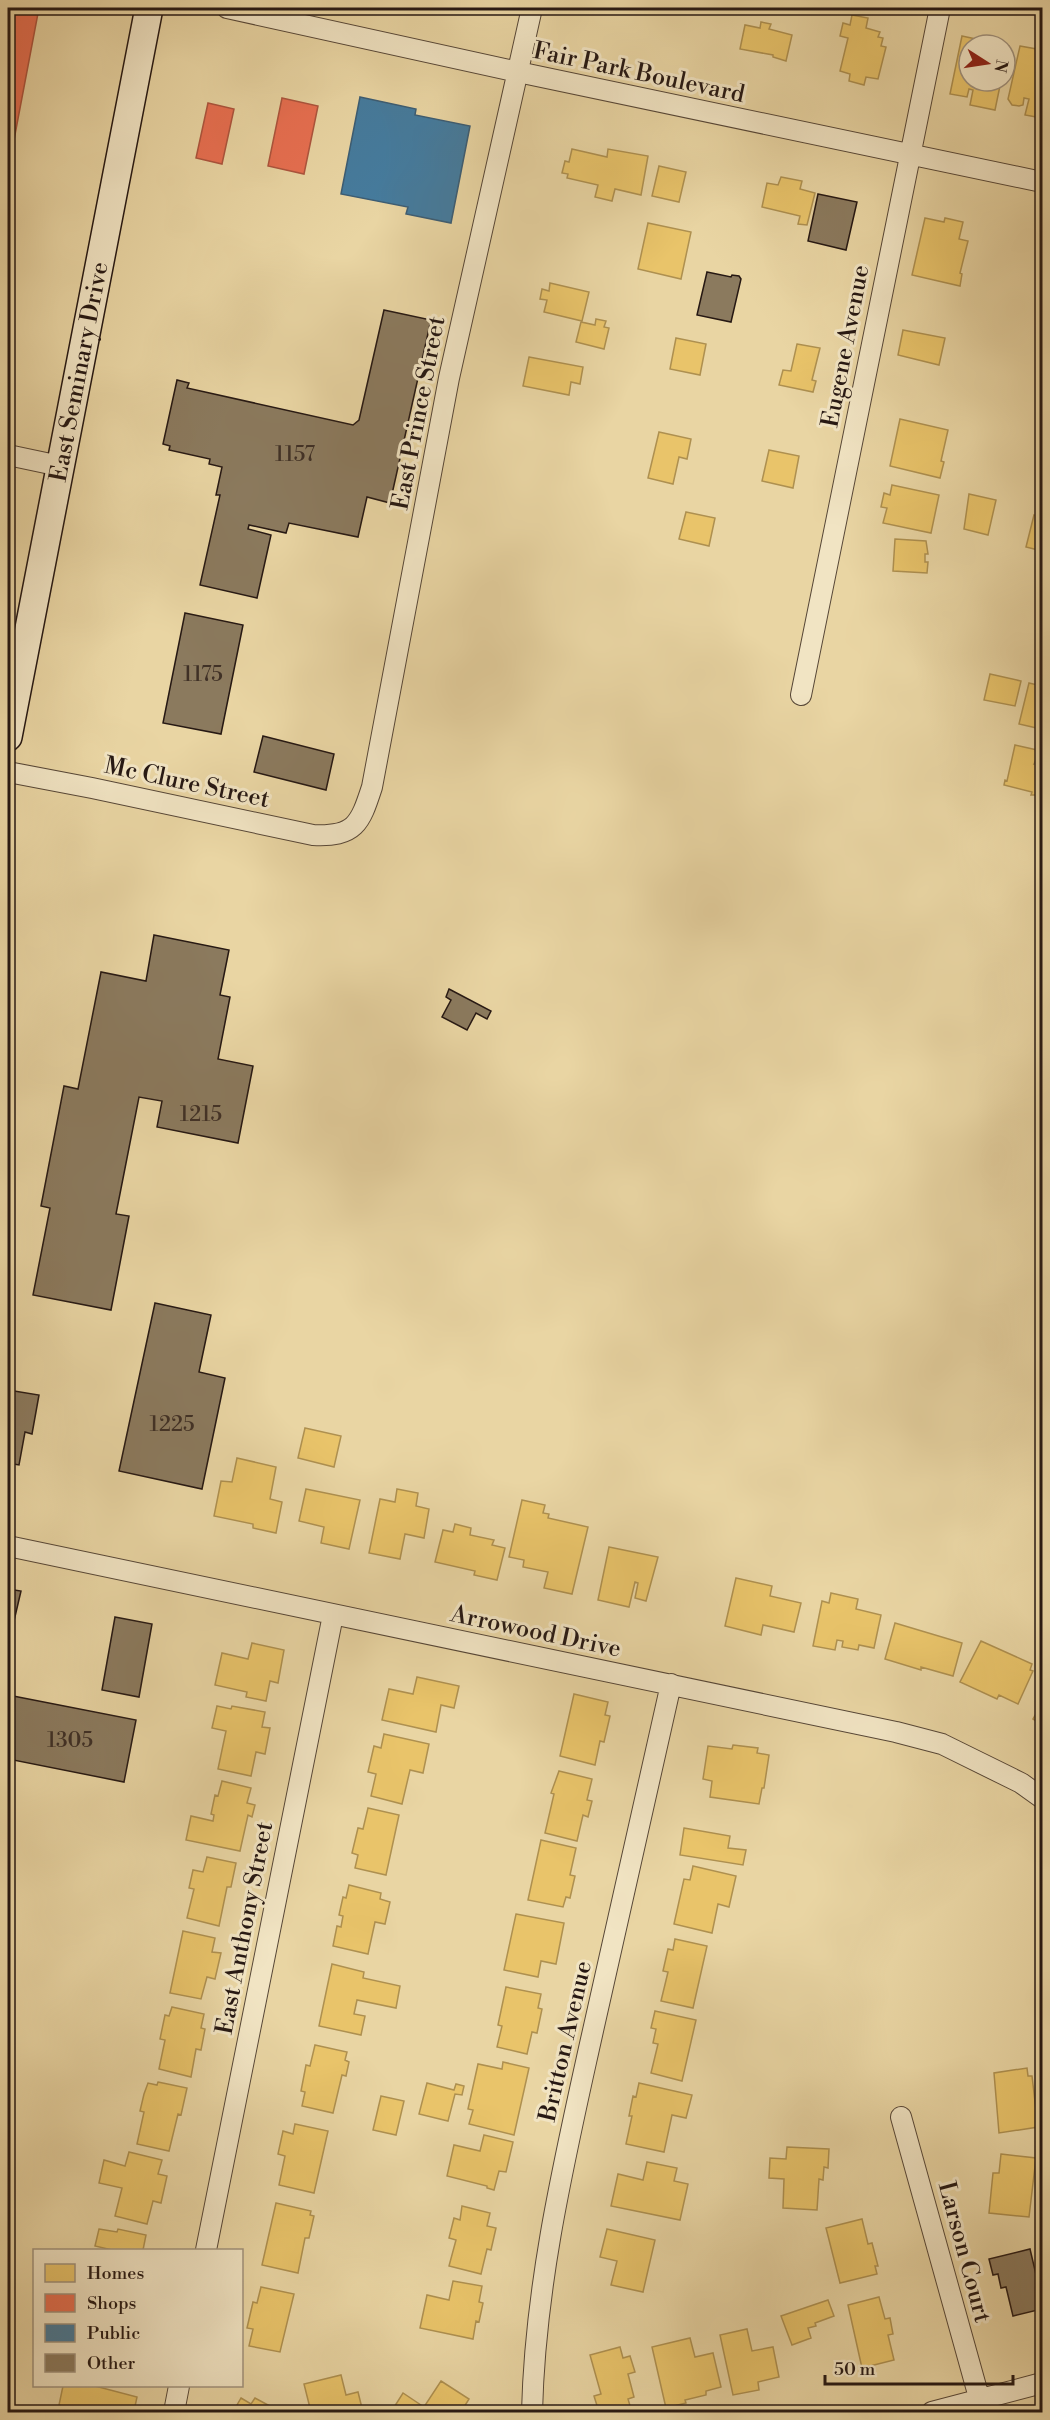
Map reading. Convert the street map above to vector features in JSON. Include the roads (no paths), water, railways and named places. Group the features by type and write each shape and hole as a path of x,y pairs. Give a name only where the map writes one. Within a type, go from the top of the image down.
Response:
{"main road":[{"name":"East Seminary Drive","path":"8,737 149,8"}],"street":[{"name":"Fair Park Boulevard","path":"227,8 518,72 1042,182"},
{"name":"East Prince Street","path":"354,827 364,812 372,787 449,378 532,8"},
{"name":"Eugene Avenue","path":"801,695 940,8"},
{"path":"8,455 60,466"},
{"name":"Mc Clure Street","path":"8,772 313,834 336,836 354,827"},
{"name":"Arrowood Drive","path":"8,1546 671,1684 942,1744 1021,1782 1042,1798"},
{"name":"East Anthony Street","path":"206,2249 333,1615"},
{"name":"Britton Avenue","path":"532,2412 533,2367 539,2313 556,2198 671,1684"},
{"name":"Larson Court","path":"901,2117 980,2401"},
{"path":"932,2412 1042,2383"},
{"path":"174,2412 179,2387"}]}
